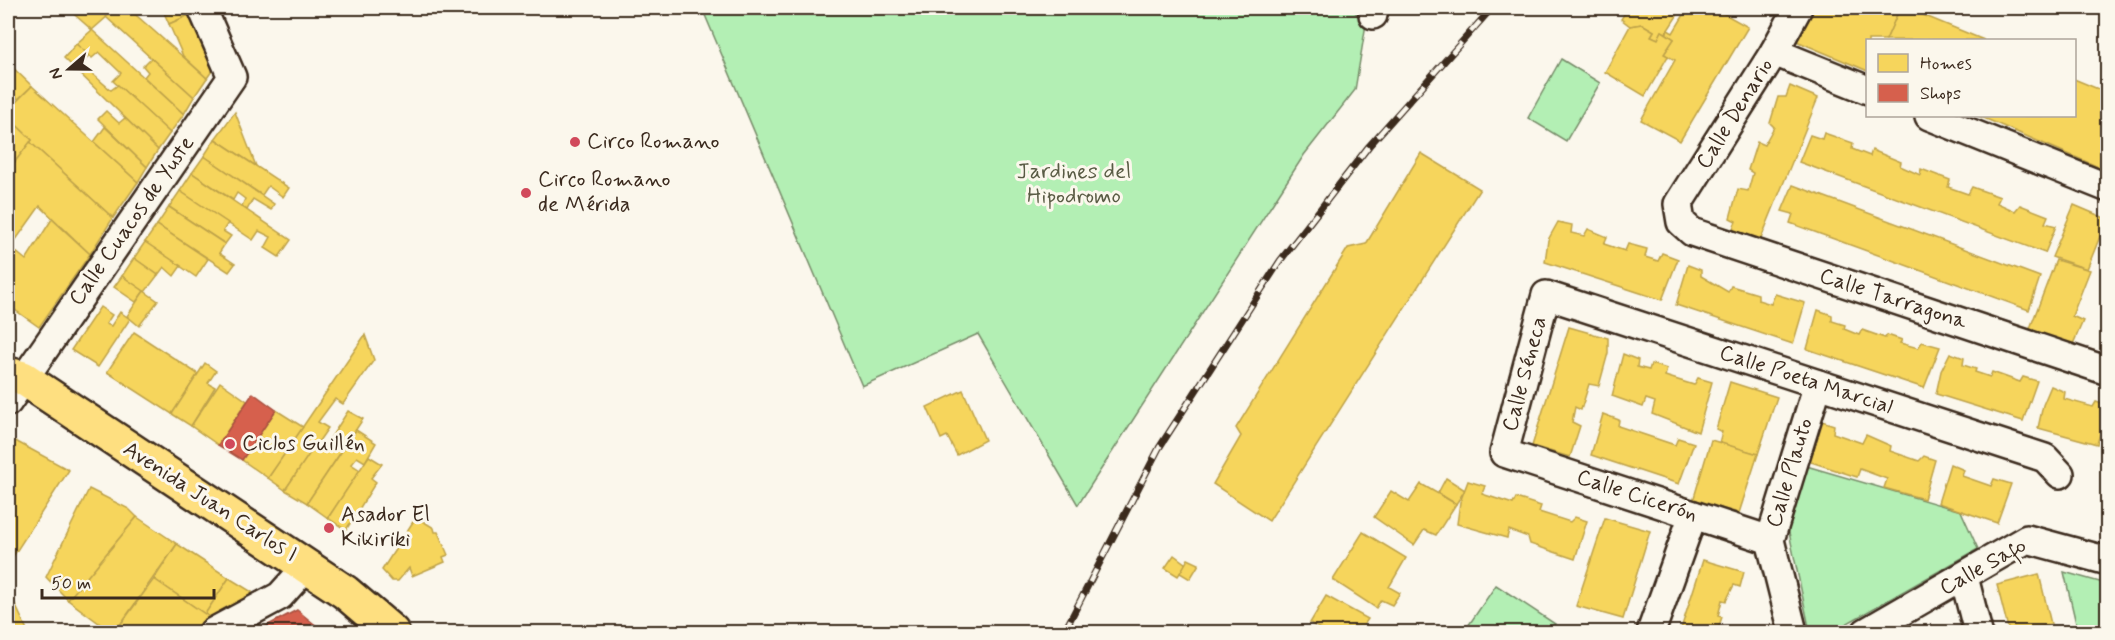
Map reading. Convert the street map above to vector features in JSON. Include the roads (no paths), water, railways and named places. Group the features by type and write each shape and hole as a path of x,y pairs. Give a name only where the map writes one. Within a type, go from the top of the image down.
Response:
{"main road":[{"name":"Avenida Juan Carlos I","path":"15,374 345,591 392,633"}],"street":[{"name":"Calle Cuacos de Yuste","path":"15,374 232,77 202,8"},
{"name":"Calle Denario","path":"1681,222 1678,204 1774,52 1798,8"},
{"path":"1774,52 1866,89"},
{"path":"1931,117 2108,188"},
{"name":"Calle Tarragona","path":"1681,222 1692,232 2108,370"},
{"name":"Calle Poeta Marcial","path":"1546,295 2045,459 2060,474"},
{"name":"Calle Séneca","path":"1504,453 1546,295"},
{"name":"Calle Plauto","path":"1793,633 1770,540 1818,384"},
{"name":"Calle Cicerón","path":"1504,453 1770,540"},
{"path":"1651,633 1694,515"},
{"name":"Calle Safo","path":"1866,633 2027,538 2108,561"},
{"path":"213,633 280,596 307,566"},
{"path":"1964,577 1978,633"}],"railway":[{"path":"1064,632 1159,448 1280,261 1369,146 1492,8"}],"place":[{"name":"Circo Romano","path":"575,142"},
{"name":"Circo Romano de Mérida","path":"526,193"},
{"name":"Ciclos Guillén","path":"230,444"},
{"name":"Asador El Kikiriki","path":"329,528"}],"park label":[{"name":"Jardines del Hipodromo","path":"1074,184"}]}
